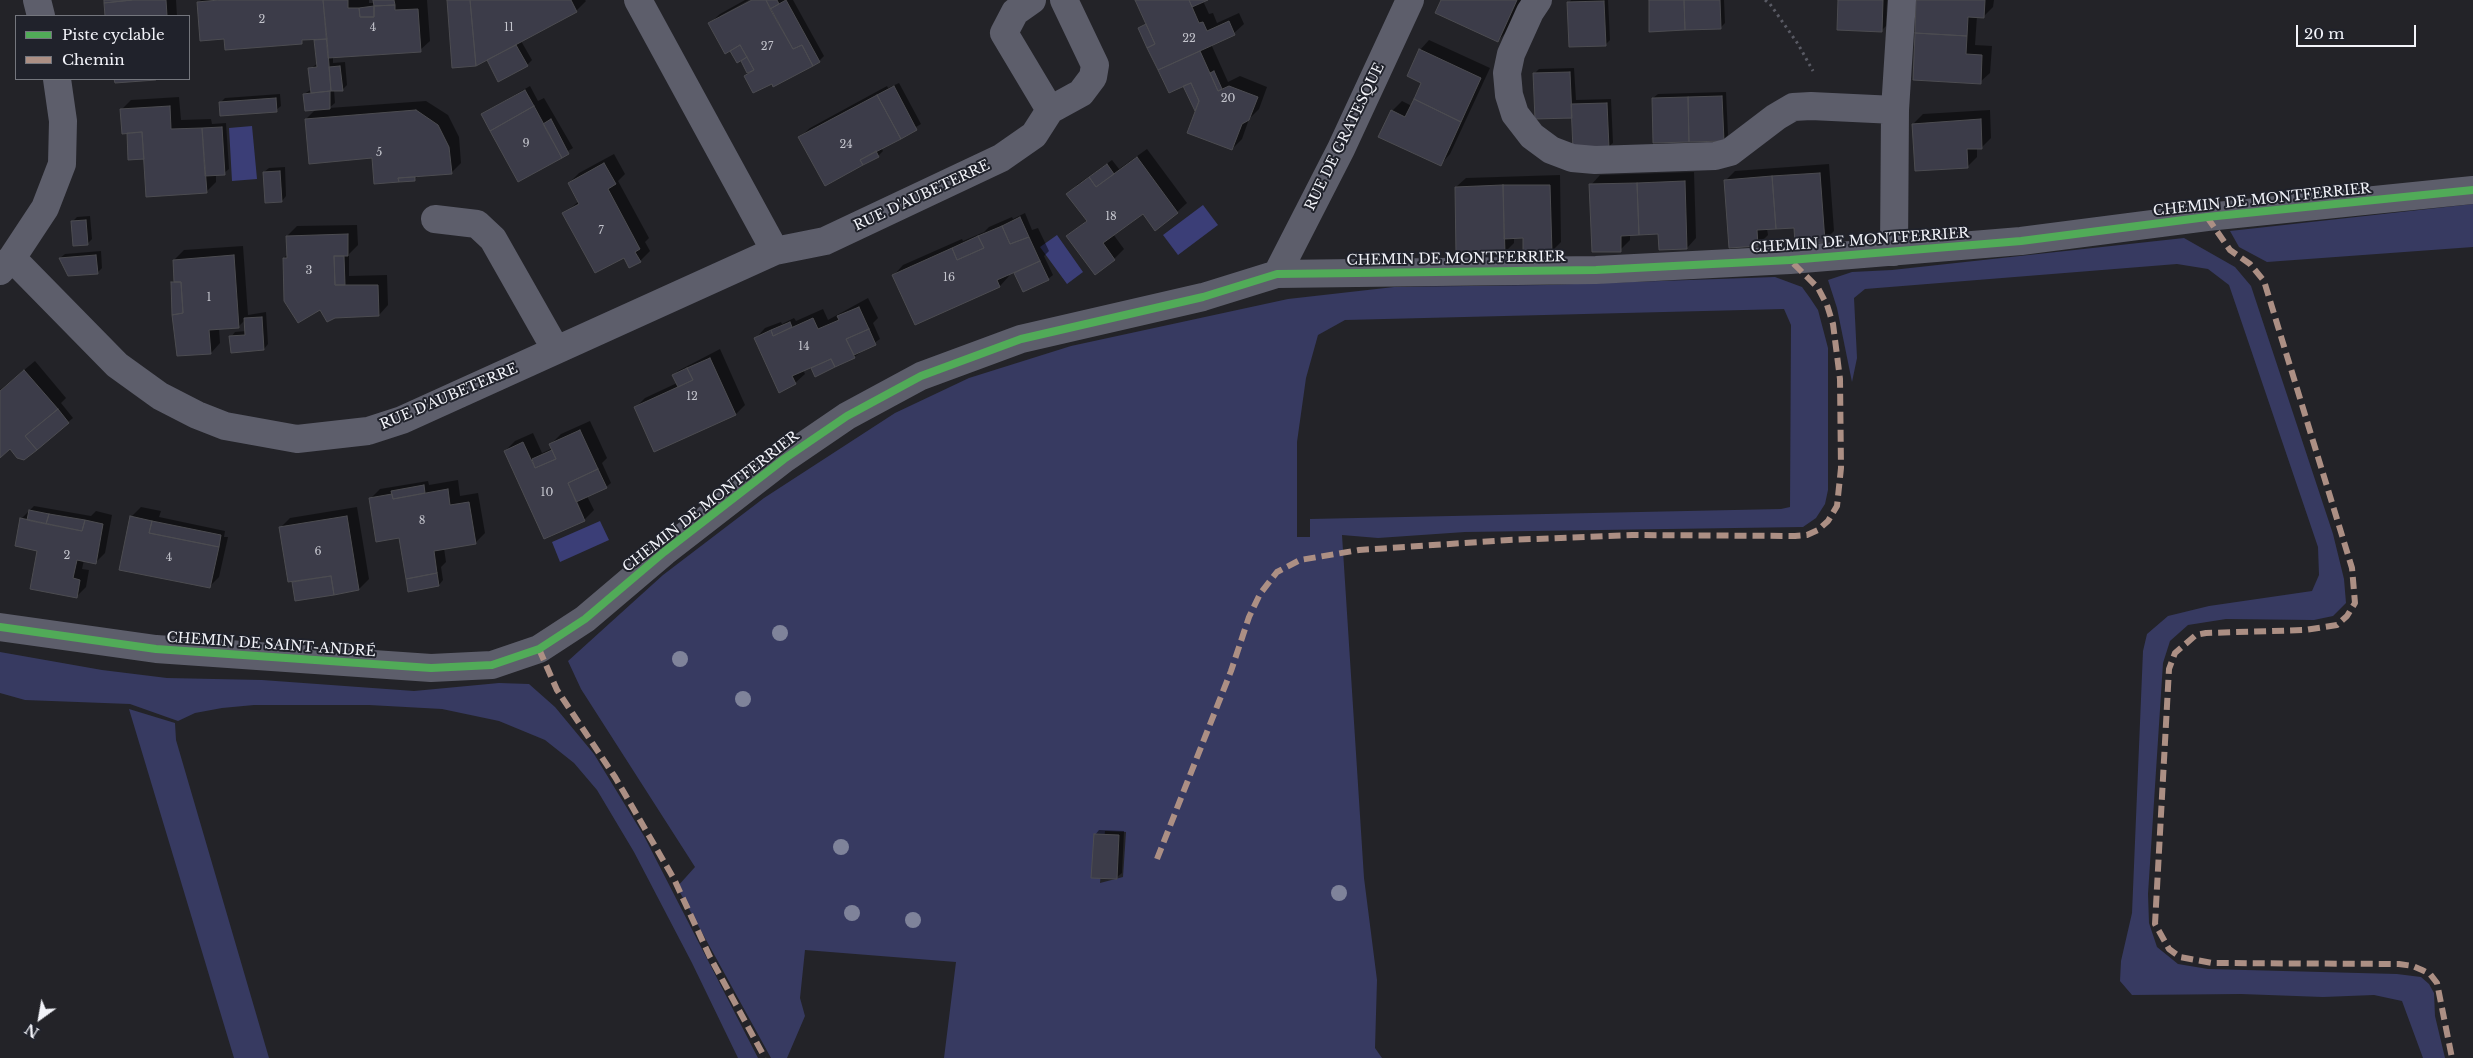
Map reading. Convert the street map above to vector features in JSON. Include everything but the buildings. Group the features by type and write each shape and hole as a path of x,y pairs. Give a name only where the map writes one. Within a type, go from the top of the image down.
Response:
{"street":[{"path":"37,0 41,15"},
{"path":"638,0 775,251"},
{"path":"1032,0 1015,12 1004,33 1050,110"},
{"name":"RUE D'AUBETERRE","path":"6,265 117,365 160,396 197,415 225,426 297,438 368,431 402,420 775,251 825,241 1001,158 1034,135 1050,110 1081,92 1092,77 1095,65 1064,0"},
{"name":"RUE DE GRATESQUE","path":"1277,274 1341,150 1410,0"},
{"path":"1538,0 1530,12 1511,54 1507,73 1509,95 1515,114 1532,136 1552,150 1572,158 1595,160 1715,156 1730,152 1776,117 1793,107 1811,106 1895,110"},
{"path":"1894,252 1895,110 1902,0"},
{"path":"6,265 45,208 62,164 62,121 57,80"},
{"name":"CHEMIN DE MONTFERRIER","path":"539,649 585,619 664,552 784,459 847,416 921,376 1020,339 1203,297 1277,274 1596,270 1790,260 2021,241 2217,216 2473,190"},
{"path":"435,218 477,224 493,239 556,350"},
{"name":"CHEMIN DE SAINT-ANDRÉ","path":"0,627 156,649 421,667 492,665 539,649"}],"path":[{"path":"1765,0 1770,4 1798,44 1817,80 1824,108"}],"shaded area":[{"path":"252,126 257,179 232,181 229,128"},
{"path":"2473,204 2473,247 2267,262 2239,247 2230,231"},
{"path":"1203,205 1218,225 1178,255 1163,235"},
{"path":"1057,235 1083,272 1067,284 1040,247"},
{"path":"2184,238 2235,267 2251,286 2333,534 2344,579 2346,603 2333,616 2314,620 2226,619 2188,625 2170,641 2163,663 2148,894 2149,923 2157,947 2178,964 2208,969 2397,974 2421,977 2429,984 2434,993 2435,1016 2445,1058 2423,1058 2402,1001 2374,995 2323,997 2241,994 2132,995 2120,981 2121,961 2132,913 2143,651 2147,634 2168,616 2209,606 2312,591 2319,575 2318,547 2229,285 2208,269 2177,264 1865,289 1854,298 1857,358 1852,382 1837,308 1828,280 1852,272 1892,270"},
{"path":"1775,277 1802,287 1818,310 1828,348 1828,490 1825,504 1816,518 1803,527 1465,532 1378,538 1342,535 1364,878 1377,980 1375,1048 1382,1058 944,1058 956,962 805,950 800,998 805,1016 787,1058 771,1058 677,887 695,867 581,689 568,661 663,575 764,498 895,413 969,378 1071,346 1288,299 1394,287 1546,285","holes":["1784,309 1791,325 1790,507 1781,509 1310,519 1310,537 1297,537 1297,442 1306,378 1318,335 1345,320","1105,831 1126,832 1123,877 1100,883"]},
{"path":"600,521 609,540 560,562 552,542"},
{"path":"0,652 102,670 167,678 262,680 414,691 499,683 529,684 555,707 594,754 644,836 758,1058 738,1058 692,963 634,852 597,790 574,763 545,740 499,721 442,709 369,705 254,705 195,713 178,721 130,704 25,700 0,693"},
{"path":"129,709 175,723 176,740 269,1058 234,1058"}],"marked path":[{"path":"2207,217 2230,250 2250,264 2264,281 2352,568 2355,603 2347,616 2337,625 2305,630 2206,633 2196,635 2175,653 2169,669 2155,924 2169,949 2180,957 2212,963 2399,964 2413,966 2422,970 2430,974 2437,983 2452,1058"},
{"path":"1157,859 1231,671 1249,617 1260,594 1277,572 1300,560 1359,550 1509,540 1632,535 1795,536 1807,535 1818,530 1828,521 1837,506 1841,468 1840,379 1833,324 1827,305 1818,288 1790,260"},
{"path":"539,649 557,690 615,777 674,879 710,957 765,1058"}],"cycle path":[{"path":"0,627 156,649 431,668 492,665 539,649 585,619 664,552 784,459 847,416 921,376 1021,339 1203,297 1277,274 1596,270 1790,260 2021,241 2207,217 2473,190"}]}
